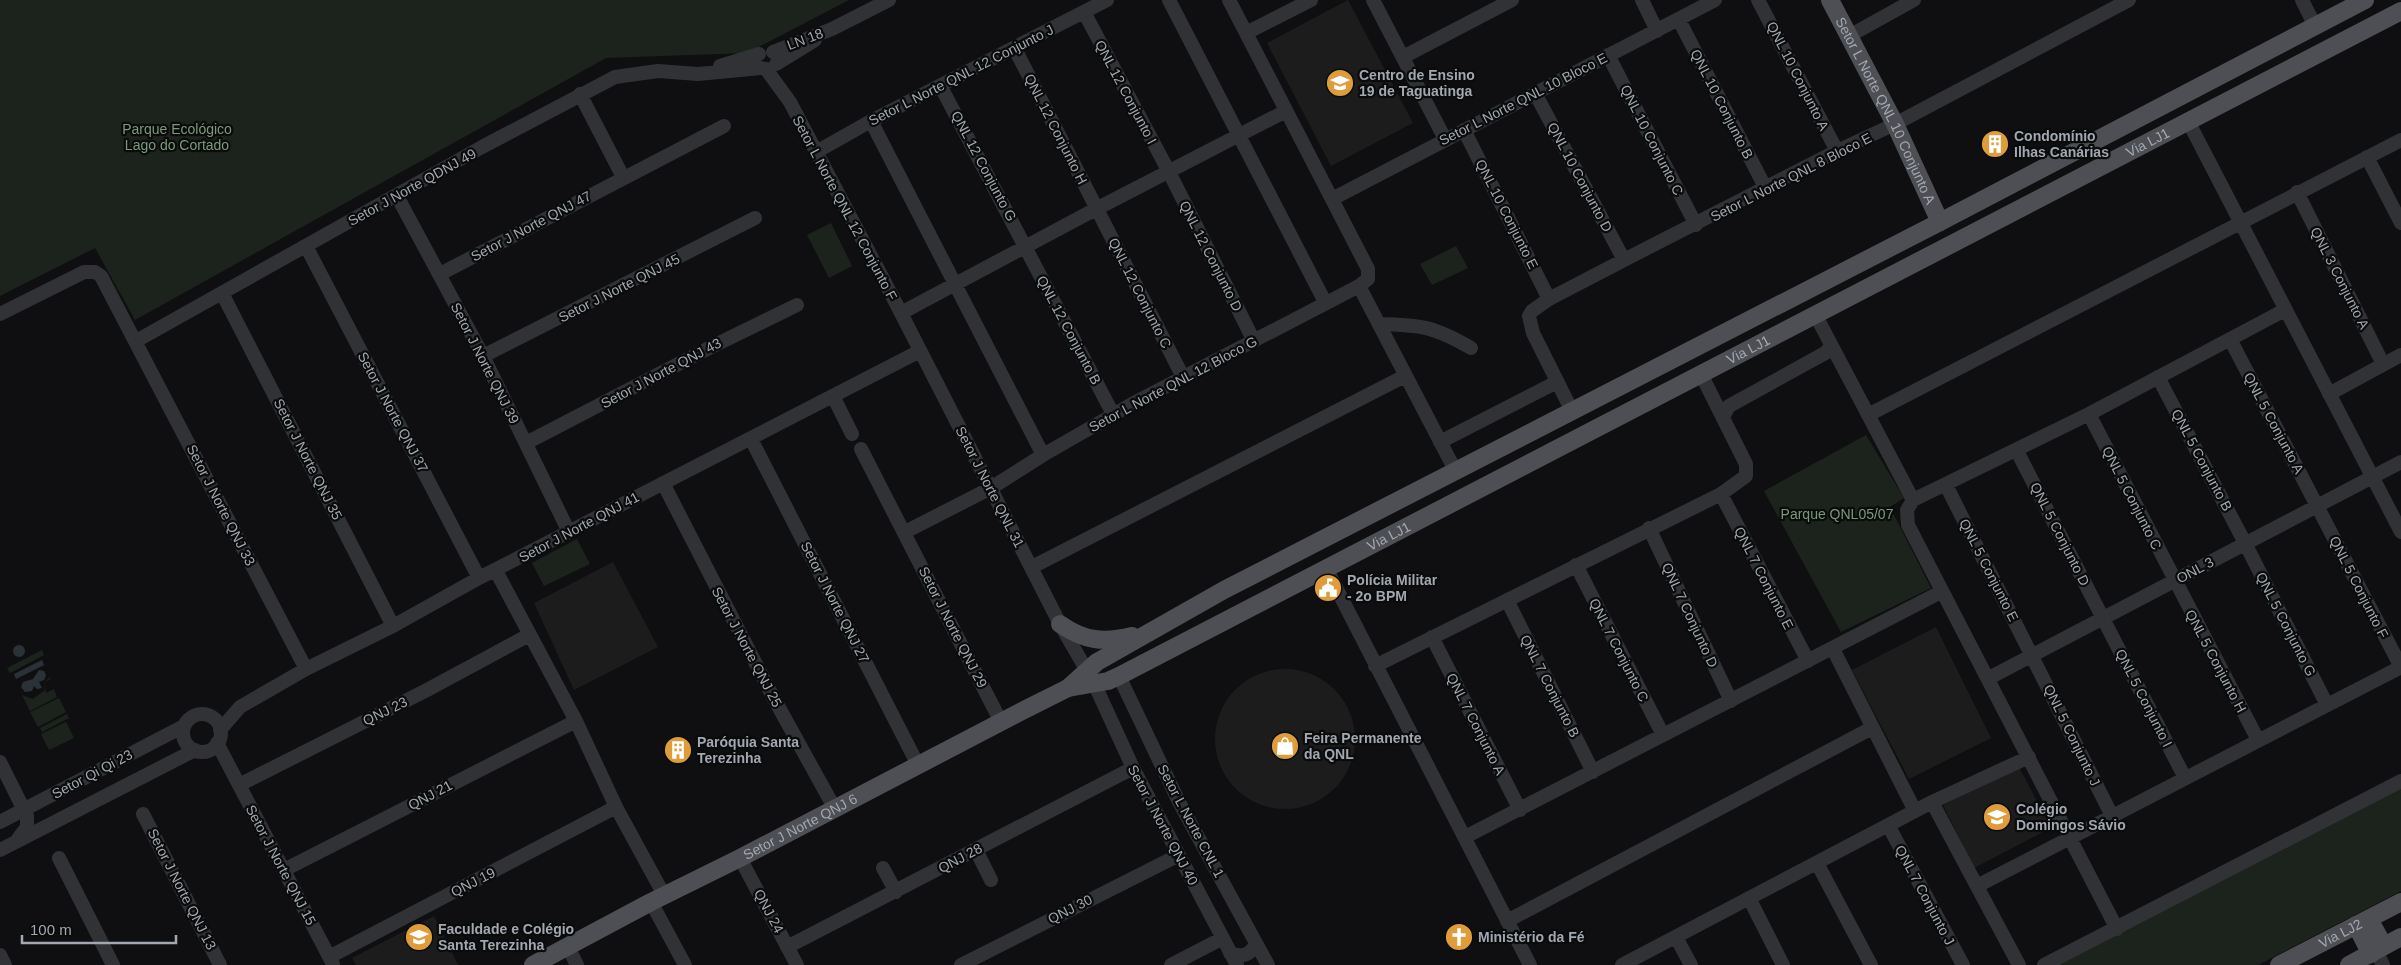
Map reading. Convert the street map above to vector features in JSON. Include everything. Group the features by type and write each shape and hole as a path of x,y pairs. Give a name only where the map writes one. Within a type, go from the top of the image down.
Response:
{"main road":[{"name":"Setor L Norte QNL 10 Conjunto A","path":"1830,0 1895,124 1940,222"},
{"name":"Via LJ1","path":"1090,676 1145,634 1224,590 1455,470 1614,391 2365,0"},
{"name":"Via LJ1","path":"1090,676 1108,681 1118,676 2401,11"},
{"path":"2088,145 2088,162 2093,168 2097,169"},
{"path":"2061,158 2068,162 2073,170 2074,177 2072,182"},
{"path":"1646,374 1641,384 1641,392 1643,398 1650,401"},
{"path":"1614,391 1624,402 1626,409 1622,414"},
{"path":"1416,491 1426,496 1429,511 1426,516"},
{"path":"1224,590 1223,596 1226,610 1231,616 1236,615"},
{"path":"1060,624 1079,636 1104,642 1145,634"},
{"name":"Setor J Norte QNJ 6","path":"533,965 658,898 740,858 1090,676"},
{"name":"Via LJ2","path":"2279,965 2401,902"},
{"path":"2363,922 2378,954"},
{"path":"2349,965 2378,954 2401,937"}],"street":[{"name":"LN 18","path":"698,74 768,62 888,0"},
{"name":"Setor L Norte QNL 12 Conjunto J","path":"816,152 941,87 961,74 1015,49 1108,0"},
{"path":"1169,0 1325,302"},
{"path":"1229,0 1368,270 1368,279 1362,284 1379,324 1455,470"},
{"path":"1246,33 1311,0"},
{"path":"1373,0 1445,139"},
{"path":"1403,57 1512,0"},
{"path":"1642,0 1657,30"},
{"name":"Setor L Norte QNL 10 Bloco E","path":"1332,198 1715,0"},
{"name":"QNL 10 Conjunto A","path":"1758,0 1837,151"},
{"name":"Setor L Norte QNL 8 Bloco E","path":"1557,382 1533,333 1529,316 1532,311 1549,299 1837,151 1895,124 2129,0"},
{"path":"2302,0 2315,26"},
{"path":"1849,36 1907,2"},
{"name":"QNL 12 Conjunto I","path":"1084,12 1169,172"},
{"name":"QNL 10 Conjunto B","path":"1679,20 1766,189"},
{"name":"QNL 12 Conjunto H","path":"1015,49 1096,209"},
{"name":"QNL 10 Conjunto C","path":"1608,55 1696,225"},
{"name":"Setor L Norte QNL 12 Conjunto F","path":"768,62 920,351"},
{"name":"Setor J Norte QDNJ 49","path":"136,341 580,94 615,77 658,71 698,74"},
{"name":"QNL 12 Conjunto G","path":"941,87 1026,246"},
{"name":"QNL 10 Conjunto D","path":"1535,93 1624,260"},
{"path":"580,94 623,177"},
{"path":"901,313 1286,111"},
{"path":"2188,121 2401,532"},
{"path":"871,122 1043,455"},
{"name":"Setor J Norte QNJ 47","path":"440,274 724,126"},
{"name":"QNL 10 Conjunto E","path":"1464,130 1549,299"},
{"path":"1868,415 2401,140"},
{"path":"2367,157 2401,224"},
{"name":"QNL 12 Conjunto D","path":"1169,172 1254,340"},
{"name":"QNL 3 Conjunto A","path":"2297,192 2383,364"},
{"name":"Setor J Norte QNJ 39","path":"397,196 483,356 569,532"},
{"name":"QNL 12 Conjunto C","path":"1096,209 1183,377"},
{"name":"Setor J Norte QNJ 45","path":"483,356 756,218"},
{"name":"Setor J Norte QNJ 37","path":"306,246 479,578"},
{"name":"QNL 12 Conjunto B","path":"1026,246 1113,414"},
{"name":"Setor J Norte QNJ 33","path":"0,314 84,272 95,272 101,276 306,669"},
{"name":"Setor L Norte QNL 12 Bloco G","path":"991,488 1113,414 1362,284"},
{"name":"Setor J Norte QNJ 35","path":"222,293 393,626"},
{"name":"Setor J Norte QNJ 43","path":"526,443 710,347 797,306"},
{"path":"2117,929 1989,678 1941,592 1908,525 1906,510 1913,500 2017,451 2285,310"},
{"path":"1815,314 1831,350 1913,500"},
{"path":"1379,324 1430,327 1445,333 1470,348"},
{"name":"QNL 5 Conjunto A","path":"2230,339 2318,506"},
{"path":"1724,409 1831,350"},
{"name":"Setor J Norte QNJ 41","path":"240,707 306,669 393,626 479,578 496,571 920,351"},
{"name":"Setor J Norte QNL 31","path":"920,351 1060,624"},
{"path":"2329,394 2401,354"},
{"path":"1375,666 1576,564 1721,494 1746,476 1746,464 1724,409 1701,374"},
{"path":"1032,567 1405,376"},
{"name":"QNL 5 Conjunto B","path":"2158,377 2245,542"},
{"path":"1440,442 1557,382 1572,411"},
{"path":"833,396 852,434"},
{"name":"QNL 5 Conjunto C","path":"2089,414 2174,581"},
{"name":"Setor J Norte QNJ 27","path":"751,439 918,765"},
{"name":"Setor J Norte QNJ 29","path":"861,448 1001,722"},
{"name":"QNL 5 Conjunto D","path":"2017,451 2103,618"},
{"name":"ONL 3","path":"1989,678 2245,542 2401,462"},
{"name":"Setor J Norte QNJ 25","path":"663,483 772,695 835,809"},
{"name":"QNL 5 Conjunto E","path":"1946,485 2032,654"},
{"path":"905,532 991,488"},
{"name":"QNL 7 Conjunto E","path":"1721,494 1808,661"},
{"name":"QNL 5 Conjunto F","path":"2318,506 2401,667"},
{"name":"QNL 7 Conjunto D","path":"1649,528 1731,701"},
{"name":"QNL 5 Conjunto G","path":"2245,542 2326,705"},
{"name":"QNL 7 Conjunto C","path":"1576,564 1663,735"},
{"path":"1326,568 1530,965"},
{"path":"496,571 576,721 658,898 684,965"},
{"name":"QNL 5 Conjunto H","path":"2174,581 2258,740"},
{"path":"1465,837 1941,592"},
{"name":"QNL 7 Conjunto B","path":"1506,600 1593,772"},
{"name":"QNL 5 Conjunto I","path":"2103,618 2185,778"},
{"name":"Setor J Norte QNJ 40","path":"1060,624 1090,676 1130,763 1234,959"},
{"name":"QNJ 23","path":"239,785 427,690 529,635"},
{"name":"QNL 7 Conjunto A","path":"1432,637 1520,810"},
{"path":"1833,649 1916,811"},
{"name":"QNL 5 Conjunto J","path":"2032,654 2112,816"},
{"path":"1977,886 2401,667"},
{"name":"Setor L Norte CNL 1","path":"1118,676 1179,802 1256,943 1263,965"},
{"path":"210,743 186,743 184,726 191,717 240,707"},
{"path":"210,743 240,707"},
{"path":"208,715 218,723 210,743"},
{"name":"QNJ 21","path":"284,870 576,721"},
{"name":"Setor Qi Qi 23","path":"0,822 184,726"},
{"path":"1507,921 1872,728"},
{"name":"Setor J Norte QNJ 15","path":"210,743 229,766 331,961"},
{"name":"Setor Qi Qi 23","path":"0,850 210,743"},
{"name":"QNJ 28","path":"787,947 976,850 1130,763 1133,746 1150,743"},
{"path":"1622,965 1932,802 2029,757"},
{"path":"0,762 27,816 27,827 17,840"},
{"path":"2044,965 2401,781"},
{"path":"1932,802 2019,965"},
{"name":"QNJ 19","path":"331,961 616,807"},
{"name":"Setor J Norte QNJ 13","path":"144,814 220,965"},
{"name":"QNL 7 Conjunto J","path":"1888,825 1963,965"},
{"path":"976,850 991,880"},
{"name":"QNJ 30","path":"961,965 1179,855"},
{"path":"59,858 113,965"},
{"name":"QNJ 24","path":"740,858 797,965"},
{"path":"1817,863 1871,965"},
{"path":"883,868 896,892"},
{"path":"1749,898 1783,965"},
{"path":"1676,937 1691,965"},
{"path":"1172,965 1223,938"},
{"path":"1234,959 1238,956 1246,955 1253,950 1256,943"},
{"path":"568,947 577,965"},
{"path":"0,955 5,965"}],"shaded area":[{"name":"Centro de Ensino 19 de Taguatinga","path":"1348,0 1413,123 1331,166 1267,43"},
{"path":"613,562 658,647 574,690 534,603"},
{"path":"1936,627 1991,738 1909,779 1852,670"},
{"path":"17,645 21,645 25,651 21,657 17,657 13,653 13,649"},
{"path":"42,660 44,665 16,679 14,674"},
{"name":"Feira Permanente da QNL","path":"1285,669 1312,675 1324,681 1334,690 1343,700 1349,712 1355,739 1349,766 1343,778 1334,788 1324,797 1312,803 1285,809 1258,803 1246,797 1236,788 1227,778 1221,766 1215,739 1221,712 1227,700 1236,690 1246,681 1258,675"},
{"path":"39,670 44,671 46,675 44,680 39,682 42,688 37,689 34,686 32,691 25,692 21,687 23,682 33,679"},
{"name":"Colégio Domingos Sávio","path":"2019,767 2051,828 1974,868 1943,805"},
{"name":"Faculdade e Colégio Santa Terezinha","path":"434,916 458,965 356,965 352,958"}],"green space":[{"name":"Parque Ecológico Lago do Cortado","path":"0,0 849,0 747,53 606,58 135,320 95,248 0,296"},
{"path":"831,223 852,266 829,278 807,235"},
{"path":"1456,246 1468,268 1432,285 1420,264"},
{"name":"Parque QNL05/07","path":"1866,435 1904,498 1890,507 1931,588 1841,632 1764,491"},
{"path":"577,539 590,564 544,586 532,563"},
{"path":"42,650 44,655 10,673 7,668"},
{"path":"45,684 46,693 54,689 57,697 30,711 22,695 33,699 45,690"},
{"path":"59,698 66,712 38,727 30,712"},
{"path":"67,714 69,718 42,732 40,728"},
{"path":"66,722 74,738 49,750 41,734"},
{"path":"2401,787 2401,891 2258,965 2058,965"}],"place":[{"name":"Centro de Ensino 19 de Taguatinga","path":"1340,83"},
{"name":"Condomínio Ilhas Canárias","path":"1995,144"},
{"name":"Polícia Militar - 2o BPM","path":"1328,588"},
{"name":"Feira Permanente da QNL","path":"1285,746"},
{"name":"Paróquia Santa Terezinha","path":"678,750"},
{"name":"Colégio Domingos Sávio","path":"1997,817"},
{"name":"Faculdade e Colégio Santa Terezinha","path":"419,937"},
{"name":"Ministério da Fé","path":"1459,937"}]}
